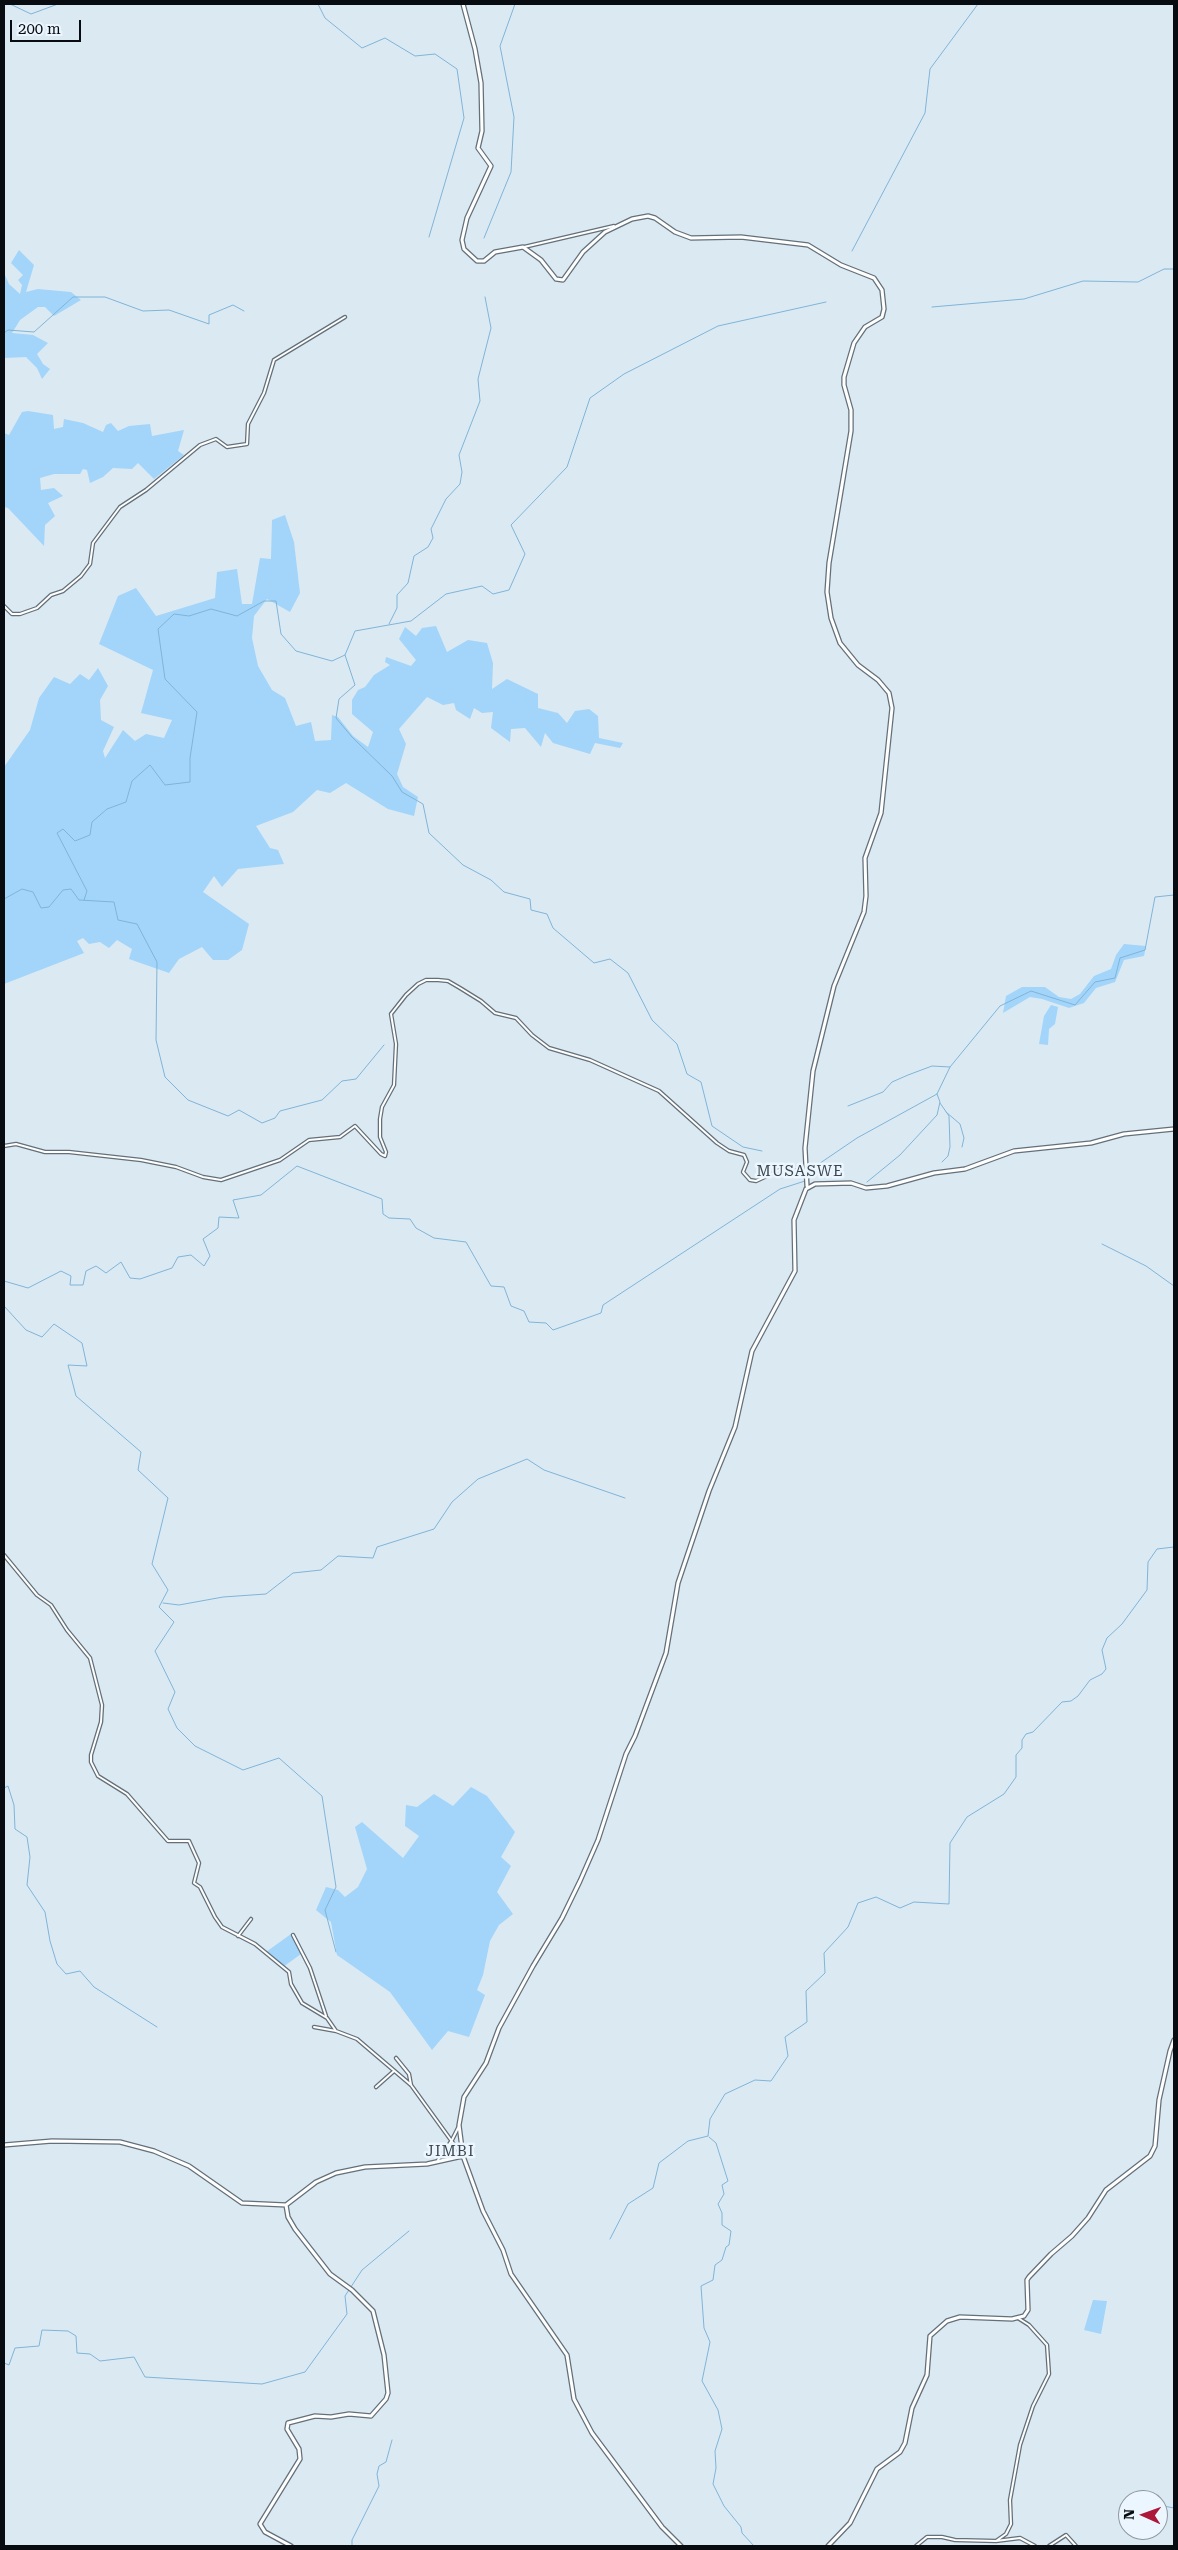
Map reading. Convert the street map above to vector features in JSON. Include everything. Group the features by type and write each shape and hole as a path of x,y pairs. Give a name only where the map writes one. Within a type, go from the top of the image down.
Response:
{"street":[{"path":"438,2160 452,2140 459,2125 464,2097 486,2063 499,2028 518,1992 562,1918 598,1840 623,1760 666,1653 678,1583 709,1491 735,1427 752,1351 794,1271 794,1220 806,1189 805,1140 816,1056 834,986 862,924 866,896 865,858 881,813 892,703 890,693 858,665 840,643 831,618 827,584 851,431 851,410 844,385 844,377 854,343 865,327 882,317 884,309 881,286 874,278 841,265 808,245 741,237 691,238 675,232 652,216 638,217 614,226 495,252 484,261 478,262 463,245 467,218 490,166 488,160 478,148 482,131 481,83 475,49 463,4"},
{"path":"523,247 540,260 556,279 564,280 583,252 614,226"},
{"path":"4,606 12,614 20,614 37,608 51,595 63,591 86,570 92,558 93,543 120,507 146,490 200,445 216,439 227,447 247,444 248,424 264,393 274,360 345,317"},
{"path":"4,1146 16,1144 46,1152 69,1152 141,1160 176,1167 203,1177 221,1180 280,1160 309,1140 340,1137 355,1126 385,1156 386,1152 380,1136 380,1119 382,1107 394,1085 396,1044 391,1014 411,989 423,981 432,980 451,983 481,1000 495,1013 516,1018 545,1046 568,1055 590,1060 659,1091 717,1143 729,1151 744,1155 747,1162 743,1172 750,1180 756,1181 784,1168 802,1172 806,1171"},
{"path":"806,1189 815,1184 851,1183 869,1188 887,1186 934,1173 965,1169 1013,1151 1091,1143 1124,1134 1174,1130"},
{"path":"4,1555 37,1595 51,1605 67,1630 90,1658 102,1705 101,1722 91,1754 94,1770 98,1776 127,1794 168,1841 189,1841 199,1864 194,1882 200,1886 222,1927 255,1944 289,1972 291,1984 302,2003 327,2018"},
{"path":"238,1936 251,1919"},
{"path":"293,1935 310,1968 319,2000 327,2018 336,2031"},
{"path":"314,2027 336,2031 357,2039 411,2085 463,2156"},
{"path":"828,2546 850,2523 877,2469 900,2452 905,2443 912,2408 927,2375 930,2336 947,2321 960,2317 1018,2318 1024,2316 1028,2310 1027,2280 1051,2254 1072,2236 1108,2188 1150,2156 1155,2146 1160,2100 1173,2041"},
{"path":"396,2058 409,2074 411,2085"},
{"path":"376,2087 394,2071"},
{"path":"459,2125 463,2156 483,2211 503,2250 511,2274 567,2356 574,2399 592,2433 662,2527 681,2546"},
{"path":"4,2145 52,2141 120,2142 154,2151 189,2166 242,2203 286,2205 316,2182 336,2173 365,2167 427,2164 438,2160 463,2156"},
{"path":"286,2205 288,2217 295,2229 330,2274 340,2283 348,2286 373,2312 377,2321 384,2356 388,2396 370,2416 352,2414 331,2417 314,2416 288,2424 287,2429 299,2449 300,2459 260,2524 265,2532 291,2546"},
{"path":"996,2541 1006,2534 1011,2524 1010,2500 1020,2445 1033,2406 1049,2374 1047,2345 1029,2325 1018,2318"},
{"path":"1049,2546 1066,2535 1076,2546"},
{"path":"916,2546 927,2537 996,2541 1020,2538 1035,2546"}],"shaded area":[{"path":"19,250 34,265 26,292 38,289 71,292 81,300 54,316 45,307 38,307 20,320 12,333 33,335 48,343 37,354 43,364 50,369 42,379 37,368 26,357 4,358 4,273 9,284 20,294 22,285 18,280 23,275 11,263"},
{"path":"28,411 53,415 54,429 63,427 64,419 83,423 103,432 106,425 111,423 118,431 129,426 150,424 152,436 184,430 178,451 184,455 154,479 138,463 132,469 113,468 103,477 90,483 87,470 83,469 80,474 54,474 40,478 41,490 54,488 63,496 48,503 55,516 45,525 44,546 8,508 4,507 4,433 9,435 22,412"},
{"path":"285,515 294,542 300,593 290,612 267,599 254,616 252,638 258,666 272,690 285,698 296,726 311,722 315,741 331,740 332,715 338,717 353,736 368,747 373,732 352,714 352,700 358,690 365,687 374,675 390,665 385,662 386,657 411,666 416,660 399,639 405,627 416,636 422,628 436,626 447,652 468,640 487,643 493,663 492,689 507,679 538,694 538,708 558,713 567,723 575,711 589,709 598,716 599,738 623,743 620,748 595,743 590,754 553,743 545,733 541,747 525,728 511,729 510,742 491,728 493,712 482,713 474,708 470,719 456,710 454,703 443,705 427,697 399,729 406,744 397,774 403,787 418,797 414,816 388,809 346,783 330,793 317,790 293,812 256,826 270,848 278,850 284,864 238,869 222,887 214,876 203,892 249,924 242,950 228,960 213,960 202,947 179,959 169,973 129,959 132,949 117,940 109,948 100,942 89,944 83,938 77,941 84,953 4,984 4,767 30,730 39,698 54,677 70,684 80,674 89,680 98,668 108,686 100,700 101,720 114,727 103,751 105,758 123,730 135,741 146,734 164,738 172,720 141,713 153,670 99,644 118,596 136,588 156,616 215,598 217,572 237,569 242,604 252,604 260,558 271,559 272,520"},
{"path":"1124,944 1146,946 1144,956 1124,960 1115,982 1096,988 1084,1003 1069,1008 1030,997 1003,1013 1006,996 1022,987 1045,987 1059,997 1071,999 1080,994 1094,976 1111,969 1116,955"},
{"path":"1051,1005 1058,1007 1055,1024 1049,1029 1048,1045 1039,1044 1044,1016"},
{"path":"471,1787 487,1796 515,1832 501,1857 511,1866 497,1892 513,1914 499,1925 490,1941 483,1975 477,1990 485,1995 469,2037 448,2031 432,2050 390,1992 337,1955 331,1922 316,1910 326,1887 338,1890 345,1897 358,1887 367,1869 355,1827 362,1822 403,1858 419,1836 405,1826 406,1805 417,1807 434,1794 453,1806"},
{"path":"291,1934 301,1954 283,1967 266,1952"},
{"path":"1093,2300 1107,2301 1101,2334 1084,2330"}],"waterway":[{"path":"10,4 31,14 58,4"},
{"path":"177,4 188,4"},
{"path":"318,4 325,18 362,48 385,38 415,56 435,54 457,69 464,118 429,237"},
{"path":"484,238 511,172 514,117 500,46 515,4"},
{"path":"852,251 925,113 930,69 978,4"},
{"path":"932,307 1024,299 1083,281 1138,282 1164,269 1174,269"},
{"path":"4,333 8,330 34,332 73,297 105,297 143,311 169,310 209,324 209,315 233,305 244,311"},
{"path":"389,624 397,608 397,595 408,583 414,556 428,547 433,538 431,529 446,499 460,484 462,472 459,455 480,401 478,379 491,328 485,297"},
{"path":"84,900 87,891 57,833 63,829 75,841 90,835 92,822 107,809 126,802 132,781 150,765 165,785 190,782 190,758 197,712 165,679 158,629 174,614 189,616 211,609 237,616 264,601 276,601 281,634 296,651 332,661 345,655 355,631 411,621 446,594 482,586 493,594 509,590 525,554 511,525 567,467 590,398 624,374 718,326 826,302"},
{"path":"345,655 355,685 339,699 336,718 352,737 392,776 402,792 423,804 429,833 463,865 491,880 504,892 530,899 531,910 547,914 553,928 594,963 610,959 628,973 652,1020 677,1044 687,1074 701,1082 712,1126 743,1147 762,1151"},
{"path":"4,899 22,889 33,892 41,908 49,907 63,890 71,889 79,900 114,902 118,920 137,924 157,962 156,1040 165,1077 188,1100 228,1116 239,1110 262,1123 275,1118 280,1111 322,1100 342,1081 356,1079 384,1045"},
{"path":"807,1172 857,1138 937,1094 950,1067 1000,1006 1031,991 1075,1005 1095,982 1115,978 1120,958 1145,950 1155,897 1174,895"},
{"path":"848,1106 883,1092 892,1082 908,1075 932,1066 950,1067"},
{"path":"867,1182 900,1155 937,1115 940,1102 937,1094"},
{"path":"940,1103 949,1116 950,1147 948,1156 942,1162"},
{"path":"946,1112 960,1124 964,1138 962,1147"},
{"path":"4,1281 28,1288 61,1271 71,1276 70,1285 83,1285 86,1271 96,1266 106,1273 121,1262 130,1278 140,1279 172,1268 178,1257 191,1255 204,1266 210,1256 203,1239 218,1228 219,1217 239,1218 233,1200 261,1195 297,1166 382,1199 383,1214 389,1218 410,1219 416,1228 434,1238 466,1242 491,1286 504,1287 511,1306 524,1311 529,1322 546,1323 553,1330 601,1313 603,1305 780,1189 805,1181"},
{"path":"1102,1244 1146,1266 1174,1286"},
{"path":"4,1306 26,1330 42,1337 54,1324 82,1343 87,1366 68,1365 76,1396 141,1452 138,1470 168,1498 152,1564 168,1590 159,1607 174,1622 155,1651 175,1692 168,1709 177,1728 195,1746 243,1770 279,1758 322,1796 336,1887 325,1910 336,1952"},
{"path":"163,1603 179,1605 223,1597 266,1594 293,1573 321,1570 338,1556 373,1558 377,1547 434,1529 452,1502 478,1479 527,1459 544,1470 625,1498"},
{"path":"610,2239 628,2204 653,2188 659,2163 688,2141 708,2136 710,2119 725,2094 755,2080 771,2081 788,2056 785,2037 807,2022 806,1991 825,1973 824,1953 848,1927 858,1903 876,1897 900,1908 914,1902 949,1904 950,1843 967,1817 1004,1794 1016,1777 1016,1755 1022,1748 1022,1740 1026,1734 1033,1732 1062,1702 1071,1701 1078,1696 1090,1680 1102,1674 1106,1669 1102,1650 1107,1638 1122,1624 1147,1590 1148,1562 1157,1549 1174,1547"},
{"path":"4,1788 8,1786 14,1805 15,1829 27,1837 30,1857 27,1885 45,1912 50,1941 57,1964 66,1974 80,1971 94,1987 157,2027"},
{"path":"709,2137 716,2143 728,2181 722,2185 724,2194 718,2204 722,2213 722,2225 731,2231 729,2245 726,2247 722,2260 715,2265 713,2280 701,2286 704,2328 710,2342 702,2381 718,2410 722,2429 715,2451 716,2468 713,2484 724,2506 741,2527 742,2533 754,2546"},
{"path":"4,2363 9,2365 15,2348 39,2346 42,2330 68,2331 76,2336 77,2353 90,2354 100,2361 134,2357 145,2377 262,2384 305,2372 347,2314 345,2296 362,2270 409,2231"},
{"path":"352,2546 352,2540 379,2486 377,2474 379,2466 386,2462 392,2440"},
{"path":"1168,2507 1174,2508"}],"district":[{"name":"MUSASWE","path":"800,1172"},
{"name":"JIMBI","path":"450,2152"}]}
